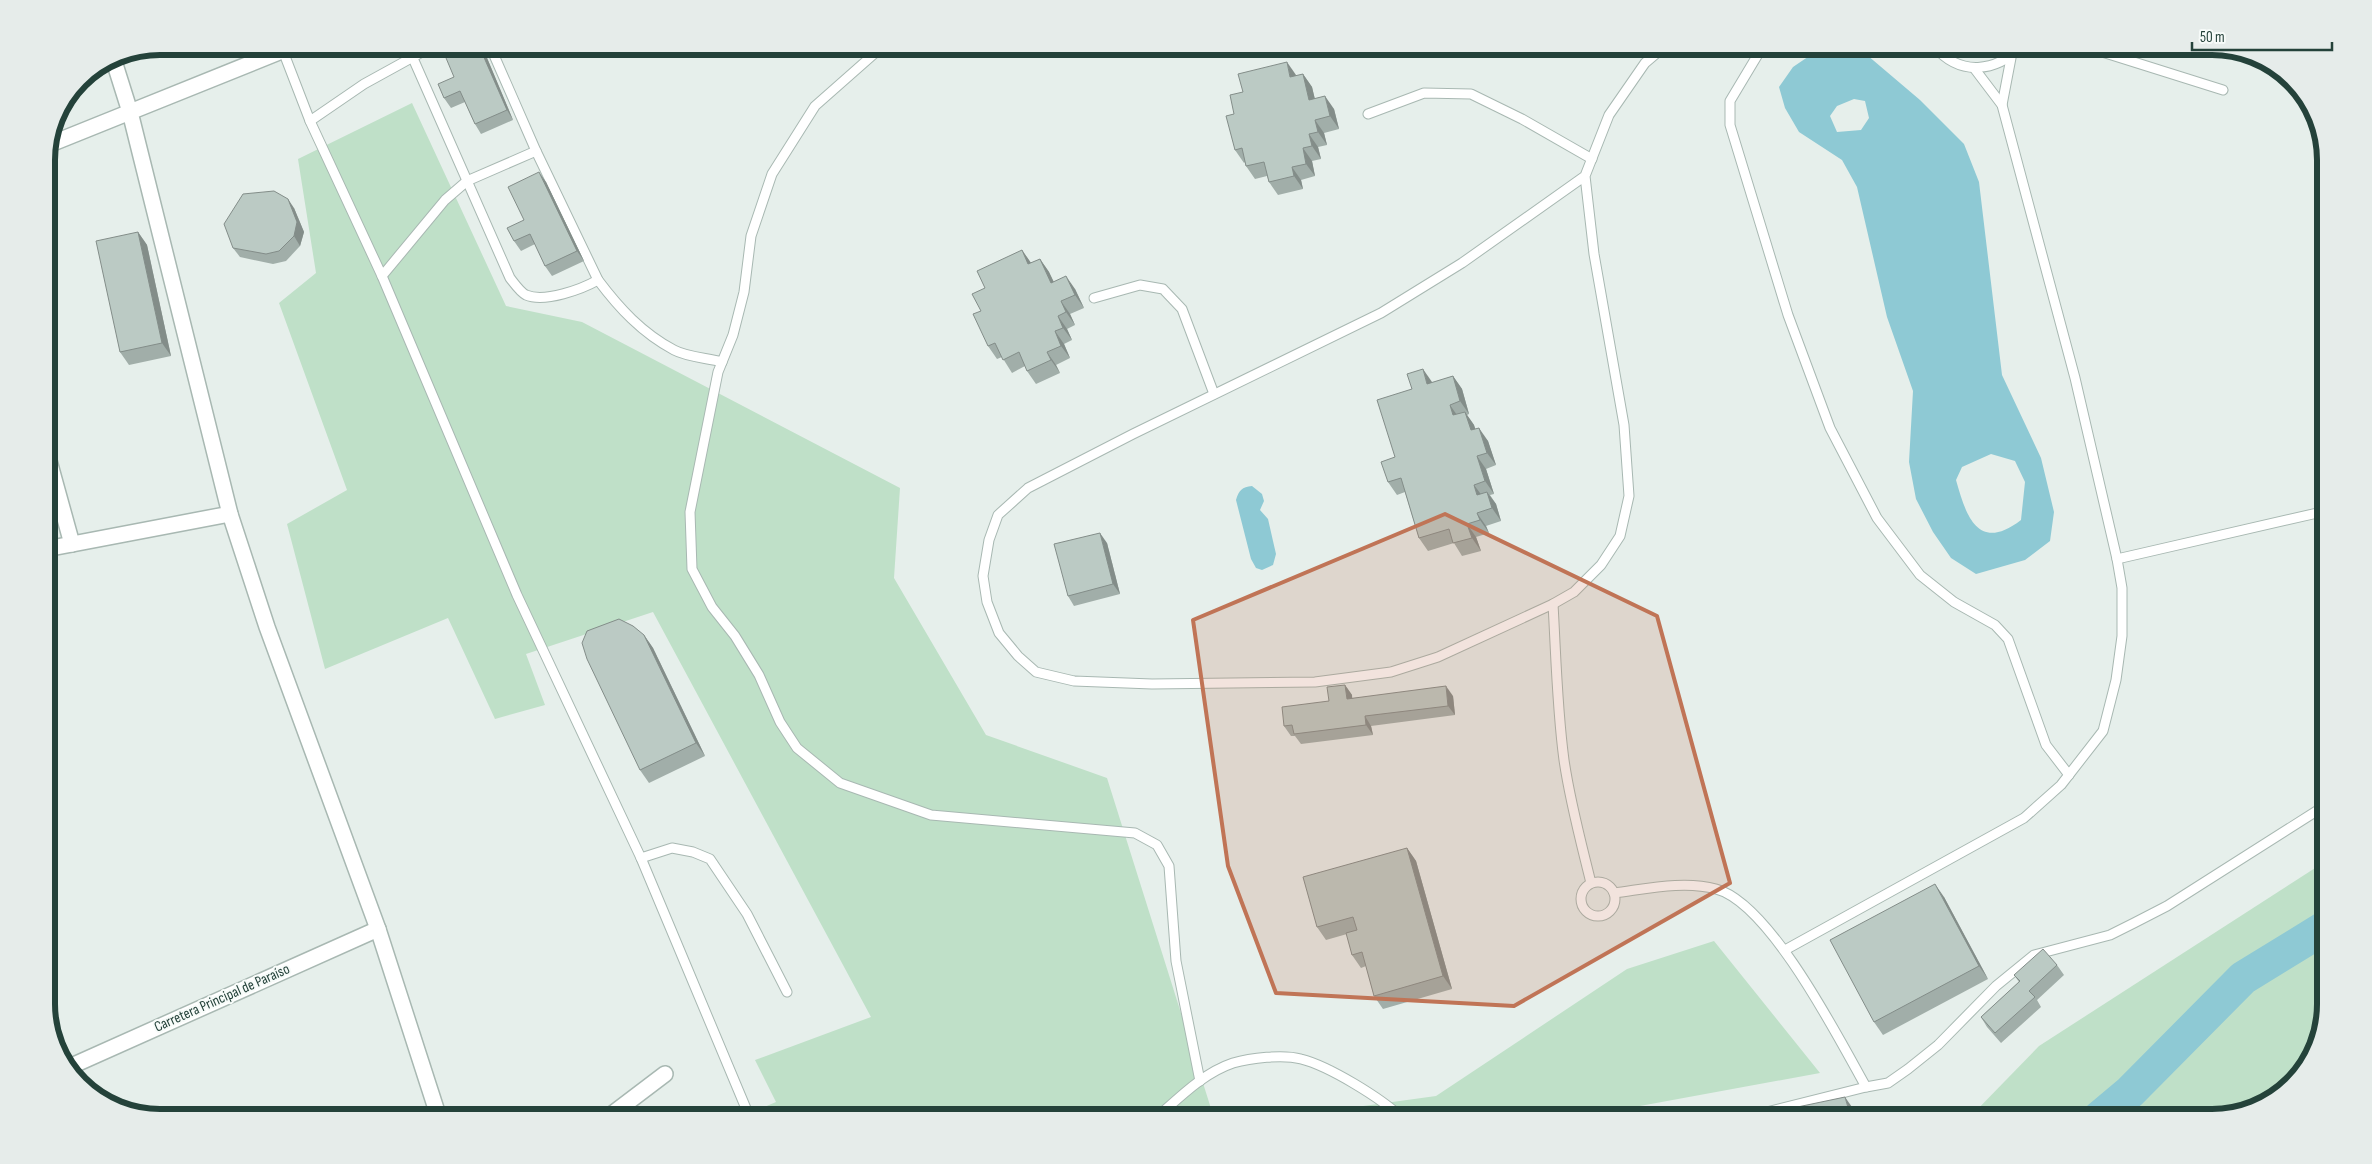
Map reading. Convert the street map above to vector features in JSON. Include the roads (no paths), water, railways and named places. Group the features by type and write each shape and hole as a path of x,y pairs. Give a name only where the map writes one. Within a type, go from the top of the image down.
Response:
{"street":[{"path":"57,141 272,55"},
{"path":"115,65 130,112 230,514 267,627 378,929 436,1109"},
{"path":"55,483 72,544"},
{"path":"55,547 230,514"},
{"name":"Carretera Principal de Paraíso","path":"75,1065 378,929"},
{"path":"619,1109 665,1074"}],"lane":[{"path":"291,55 310,121 382,276 517,595 641,858 746,1109"},
{"path":"494,55 536,151 598,280 632,321 675,350 722,362"},
{"path":"872,55 815,106 772,174 750,236 744,292 733,335 718,372 690,512 692,569 712,607 735,636 759,675 780,722 797,748 840,783 931,815 1135,833 1157,845 1169,866 1176,961 1200,1081"},
{"path":"1585,176 1462,263 1381,313 1214,394 1028,488 998,515 989,540 983,576 987,602 999,633 1018,656 1036,672 1074,681 1152,684 1315,682 1381,674 1438,657 1553,604 1574,592 1601,565 1620,536 1629,496 1624,425 1594,254 1585,176 1609,115 1645,63 1654,55"},
{"path":"1758,55 1730,101 1730,125 1788,315 1830,428 1877,518 1920,575 1954,602 1995,625 2008,639 2046,745 2069,775"},
{"path":"1943,55 1957,64 1974,68 1993,66 2014,55"},
{"path":"2112,55 2223,90"},
{"path":"310,121 364,84 412,56 510,278 525,294 545,298 570,290 582,289 598,280"},
{"path":"2002,105 2011,58"},
{"path":"1786,950 2024,818 2061,785 2103,731 2116,680 2122,617 2122,588 2117,559 2075,378 2002,105 1974,68"},
{"path":"1368,114 1424,93 1471,94 1522,118 1592,158"},
{"path":"382,276 445,200 467,181 536,151"},
{"path":"1094,298 1140,285 1163,289 1182,309 1214,394"},
{"path":"2117,559 2317,513"},
{"path":"1553,604 1559,711 1564,759 1571,801 1591,883"},
{"path":"1779,1109 1888,1083 1938,1045 1996,986 2034,955 2110,935 2134,923 2167,906 2317,811"},
{"path":"641,858 672,848 693,852 710,859 747,914 787,992"},
{"path":"1591,883 1607,884 1614,893 1614,904 1609,912 1599,916 1588,914 1581,905 1581,894 1586,886 1591,883"},
{"path":"1614,893 1696,885 1719,889 1738,901 1755,915 1786,950 1834,1028 1866,1087"},
{"path":"1167,1109 1200,1081 1232,1063 1261,1058 1300,1059 1344,1078 1393,1109"}],"water":[{"path":"1811,55 1867,55 1920,100 1964,144 1979,182 2002,375 2041,458 2054,512 2050,541 2025,560 1976,574 1951,558 1933,532 1916,499 1909,462 1913,391 1887,317 1857,187 1842,160 1799,132 1785,108 1779,87 1793,67","holes":["1854,99 1865,101 1869,118 1861,130 1837,132 1830,116 1837,106","1991,454 2015,461 2025,482 2021,520 2006,529 1994,533 1984,531 1976,526 1970,517 1964,506 1956,480 1962,467"]},
{"path":"1252,486 1262,494 1264,501 1260,510 1268,519 1276,554 1273,565 1262,570 1256,568 1251,559 1236,500 1241,490"}],"waterway":[{"path":"2110,1109 2130,1092 2243,978 2317,933"}]}
